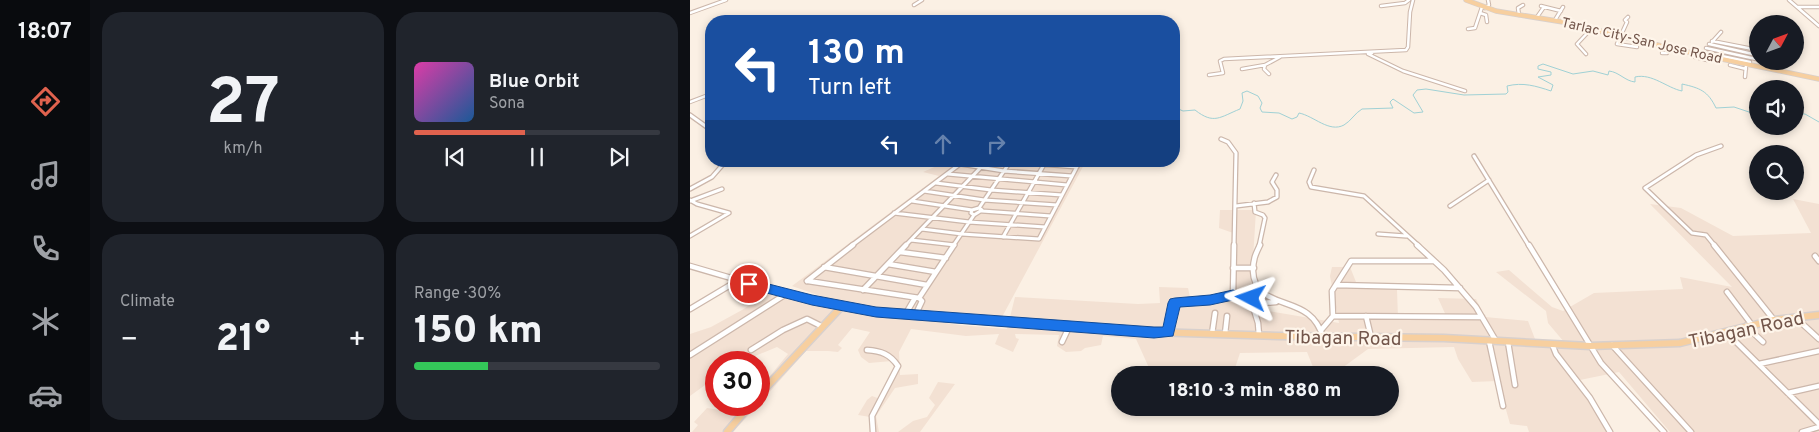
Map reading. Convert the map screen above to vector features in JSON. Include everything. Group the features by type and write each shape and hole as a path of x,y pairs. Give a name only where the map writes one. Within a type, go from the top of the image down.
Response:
{"main road":[{"name":"Tarlac City-San Jose Road","path":"1466,0 1483,8 1555,20 1652,44 1819,79"},
{"name":"Tibagan Road","path":"842,306 865,311 906,312 1069,327 1259,336 1370,337 1590,346 1680,343 1774,320 1819,315"},
{"path":"770,383 821,326 842,306"},
{"path":"727,432 741,416"}],"street":[{"path":"690,13 726,0"},
{"path":"914,5 922,0"},
{"path":"1381,6 1405,3 1411,0"},
{"path":"1411,0 1408,48 1400,53 1377,52 1368,54 1418,77 1465,91"},
{"path":"1468,30 1475,28 1480,13 1488,5 1488,0"},
{"path":"1788,0 1819,26"},
{"path":"1549,9 1555,5"},
{"path":"1518,15 1518,8 1523,6"},
{"path":"1537,17 1543,6 1558,15"},
{"path":"1796,7 1819,6"},
{"path":"1552,25 1563,7"},
{"path":"1549,9 1561,11"},
{"path":"1480,13 1486,15 1487,22"},
{"path":"1628,17 1625,20 1627,27 1619,36 1617,44 1637,47"},
{"path":"1586,54 1577,44 1585,36 1586,32 1592,28"},
{"path":"1691,61 1721,32"},
{"path":"1712,41 1749,51"},
{"path":"1649,48 1652,44"},
{"path":"1709,44 1749,52"},
{"path":"1662,53 1667,53 1671,48"},
{"path":"1706,48 1749,57"},
{"path":"1208,75 1224,73 1220,61 1223,59 1406,50"},
{"path":"1699,54 1707,60"},
{"path":"1242,70 1245,67 1265,65 1282,56"},
{"path":"1265,65 1264,69 1269,74"},
{"path":"1730,65 1747,65 1745,77"},
{"path":"690,102 705,96"},
{"path":"690,115 705,126"},
{"path":"1221,139 1228,142 1236,153 1233,295"},
{"path":"1721,146 1696,154 1644,188 1678,218 1692,234 1704,235 1708,238 1774,320"},
{"path":"1474,156 1606,370 1664,432"},
{"path":"690,189 712,177 721,167"},
{"path":"917,313 922,301 917,298 807,281 957,167"},
{"path":"977,167 1072,176"},
{"path":"980,210 984,200 1007,167"},
{"path":"1002,236 1042,167"},
{"path":"922,228 962,234 1039,239 1077,167"},
{"path":"863,290 981,168"},
{"path":"1314,170 1309,182 1311,187 1364,196 1444,270 1482,317 1496,341"},
{"path":"948,174 1067,185"},
{"path":"1236,206 1244,203 1272,201 1277,198 1277,190 1272,182 1276,176"},
{"path":"1450,206 1489,180"},
{"path":"936,183 991,190 1062,194"},
{"path":"690,200 722,189"},
{"path":"924,191 984,200 1057,205"},
{"path":"690,200 729,213 690,236"},
{"path":"912,201 973,213 980,210 1051,216"},
{"path":"1254,203 1255,212 1263,215 1265,218 1260,246 1253,258 1254,285 1250,300 1258,323 1259,336"},
{"path":"894,213 969,222 1045,227"},
{"path":"906,312 955,245 973,213"},
{"path":"1378,234 1406,236"},
{"path":"911,240 955,245"},
{"path":"900,252 946,258"},
{"path":"1814,256 1819,261"},
{"path":"1322,329 1333,316 1332,294 1344,269 1352,260 1433,261"},
{"path":"888,264 936,272"},
{"name":"Tibagan Road","path":"690,266 786,294 842,306"},
{"path":"824,267 927,285"},
{"path":"1233,268 1254,268"},
{"path":"690,309 737,281"},
{"path":"1254,285 1265,295 1303,309 1322,329 1324,336"},
{"path":"1336,285 1460,288"},
{"path":"1727,292 1749,326 1763,342"},
{"path":"690,355 786,294"},
{"path":"1168,332 1175,303 1210,300 1233,295 1260,304 1280,302"},
{"path":"1212,334 1215,313"},
{"path":"1225,334 1227,316"},
{"path":"1333,316 1482,317"},
{"path":"1366,316 1370,337"},
{"path":"1795,317 1819,339"},
{"path":"751,350 783,330 807,319 821,326"},
{"path":"1062,342 1069,327"},
{"path":"1726,332 1819,426 1802,432"},
{"path":"1489,341 1503,406"},
{"path":"1508,342 1515,385"},
{"path":"1552,344 1556,354 1590,398 1610,432"},
{"path":"1612,345 1691,432"},
{"path":"867,350 884,352 890,355 898,366 872,416 873,432"},
{"path":"1759,364 1819,351"},
{"path":"1788,393 1819,386"}],"shaded area":[{"path":"934,167 1083,167 1002,317 878,310 829,299 792,286 939,176 923,172"},
{"path":"1794,200 1819,204 1819,432 1670,432 1619,372 1575,381 1610,432 1529,432 1527,426 1510,424 1498,381 1472,382 1458,359 1454,347 1368,349 1345,366 1313,366 1307,352 1240,353 1236,366 1148,366 1136,339 1103,336 1101,345 1085,348 1081,351 1066,352 1057,346 1059,335 1015,334 1016,338 1019,339 1013,352 995,344 999,334 966,336 911,329 899,352 900,375 918,374 918,384 895,388 876,416 879,432 874,432 870,417 858,415 867,400 872,396 883,400 896,373 892,361 869,363 861,357 858,350 870,332 852,328 838,345 842,348 838,352 806,351 770,392 770,376 788,354 777,347 767,351 705,351 705,385 690,396 690,334 711,327 768,293 801,301 959,325 1007,329 1015,297 1138,304 1160,303 1159,287 1188,288 1191,302 1233,300 1236,234 1219,228 1220,210 1256,210 1250,308 1339,323 1330,276 1332,267 1350,267 1358,287 1397,290 1398,318 1448,320 1438,298 1476,299 1485,317 1528,321 1535,339 1564,342 1548,323 1546,311 1496,272 1509,270 1552,307 1563,311 1594,293 1683,289 1680,277 1732,287 1650,204 1681,208 1733,236 1811,233"},
{"path":"938,382 955,384 920,432 898,432 913,421 927,417 935,405 929,398"},
{"path":"705,410 705,416 748,416 733,432 692,432 698,425 694,422"}],"waterway":[{"path":"1180,110 1195,110 1202,115 1212,118 1222,117 1240,109 1243,101 1242,93 1247,91 1258,96 1262,103 1260,108 1262,112 1279,113 1292,119 1297,117 1299,113 1327,126 1338,127 1344,125 1362,109 1393,108 1390,102 1393,99 1414,113 1423,112 1413,95 1417,90 1426,89 1464,95 1506,94 1508,92 1507,86 1519,84 1551,91 1553,85 1538,77 1551,75 1551,72 1538,69 1538,66 1543,64 1573,74 1593,71 1608,75 1609,71 1635,82 1635,77 1647,77 1682,91 1682,84 1688,85 1703,91 1716,108 1734,107 1749,112"},
{"path":"1804,114 1819,122"}],"route":[{"path":"749,284 865,311 1154,332 1168,332 1175,303 1210,300 1233,295 1250,300 1251,298"}]}
